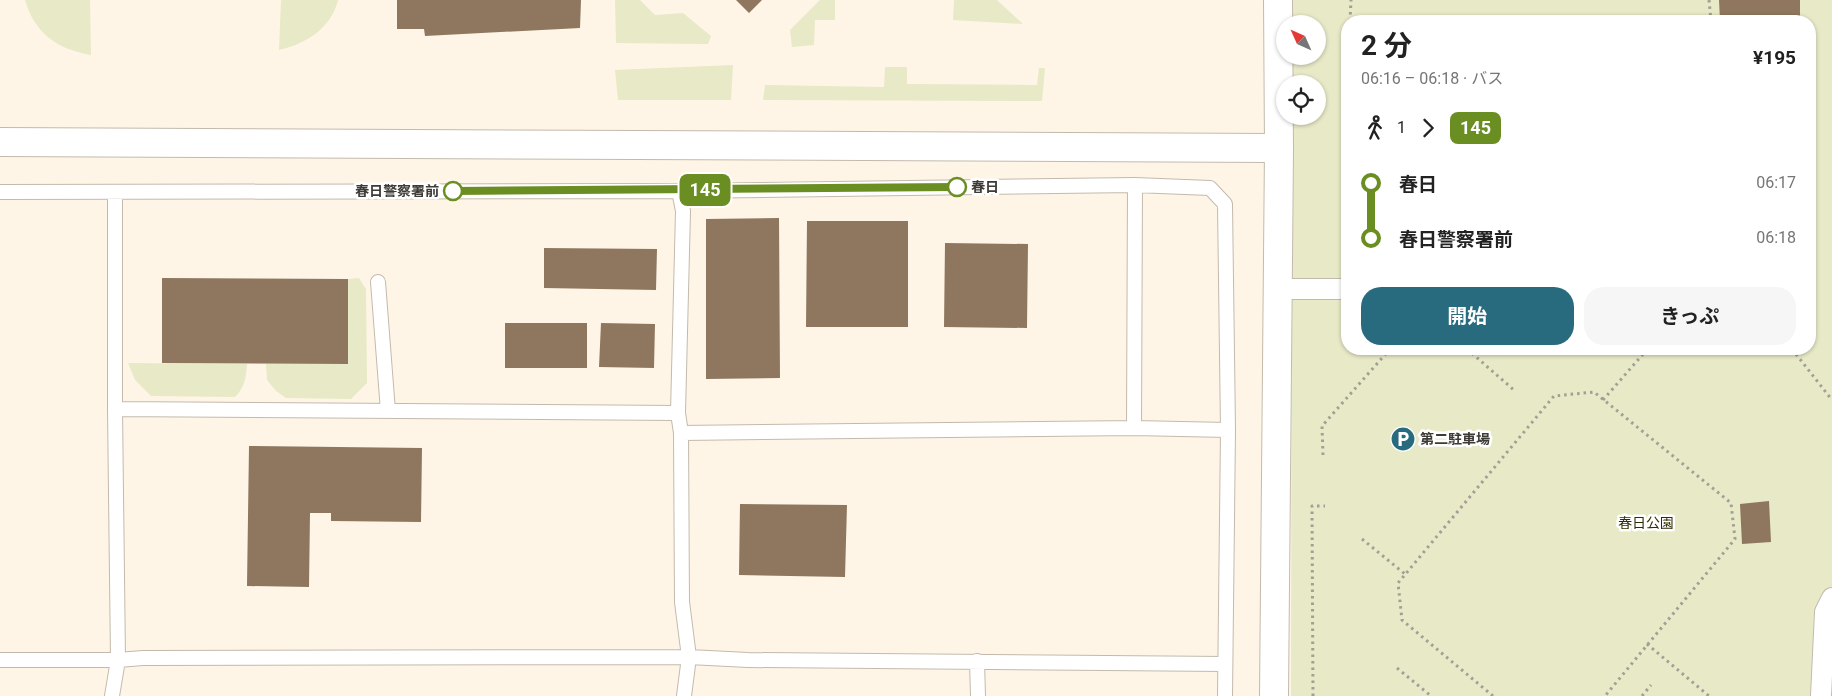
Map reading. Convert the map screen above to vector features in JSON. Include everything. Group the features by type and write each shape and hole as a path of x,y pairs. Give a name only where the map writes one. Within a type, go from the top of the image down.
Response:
{"street":[{"path":"1274,696 1279,148 1278,0"},
{"path":"0,142 1279,148"},
{"path":"1292,289 1341,290"},
{"path":"1821,696 1825,612 1832,598"}],"lane":[{"path":"1134,428 1135,185"},
{"path":"0,192 679,191 1135,185 1210,188 1225,204 1228,430 1225,696"},
{"path":"679,191 683,211 678,413 681,433 682,602 689,657 684,696"},
{"path":"112,696 118,660 115,192"},
{"path":"378,282 388,411"},
{"path":"115,409 678,413"},
{"path":"681,433 1134,428 1228,430"},
{"path":"0,660 689,657 748,660 1225,664"},
{"path":"978,661 978,696"}],"path":[{"path":"1350,0 1350,15"},
{"path":"1709,0 1710,15"},
{"path":"1323,455 1322,426 1385,355"},
{"path":"1475,355 1515,391"},
{"path":"1603,400 1642,355"},
{"path":"1797,355 1832,400"},
{"path":"1493,696 1402,620 1398,583 1554,396 1594,392 1731,503 1735,539 1605,696"},
{"path":"1313,696 1312,506 1326,506"},
{"path":"1362,539 1405,574"},
{"path":"1648,644 1709,696"},
{"path":"1397,668 1431,696"},
{"path":"1642,696 1651,685"}],"green space":[{"path":"25,0 90,0 91,55 68,49 49,38 35,22"},
{"path":"281,0 338,0 335,10 316,34 298,44 279,50"},
{"path":"615,0 640,0 655,15 683,13 711,36 708,44 616,43"},
{"path":"820,0 835,0 835,20 815,20 814,45 792,47 790,30"},
{"path":"954,0 997,0 1023,24 953,20"},
{"name":"春日公園","path":"1292,0 1832,0 1832,696 1291,696 1292,125 1326,125 1326,75 1292,75 1292,65 1326,65 1326,15 1292,15"},
{"path":"733,65 731,100 618,100 615,70"},
{"path":"885,67 907,67 907,84 1037,85 1039,68 1045,68 1042,101 763,100 765,85 884,87"},
{"path":"359,278 366,289 367,383 351,399 286,398 276,391 267,380 266,364 347,364 348,279"},
{"path":"128,363 247,364 244,382 241,390 235,397 151,396 135,380"}],"building":[{"path":"397,0 581,0 580,28 425,36 424,29 397,29"},
{"path":"736,0 762,0 749,13"},
{"path":"1719,0 1800,0 1800,15 1720,15"},
{"path":"779,218 780,378 706,379 706,219"},
{"path":"807,221 908,221 908,327 806,327"},
{"path":"945,243 1028,244 1027,328 944,327"},
{"path":"544,248 657,249 656,290 544,288"},
{"path":"162,278 348,279 348,364 162,363"},
{"path":"505,323 587,323 587,368 505,368"},
{"path":"601,323 655,324 654,368 599,367"},
{"path":"249,446 422,448 421,522 331,521 331,513 310,513 309,587 247,586"},
{"path":"1769,501 1771,542 1742,544 1740,504"},
{"path":"740,504 847,505 845,577 739,575"}],"bus line":[{"name":"145","path":"453,191 679,191 957,187"}],"place":[{"name":"春日","path":"957,187"},
{"name":"春日警察署前","path":"453,191"},
{"name":"第二駐車場","path":"1403,439"}]}
